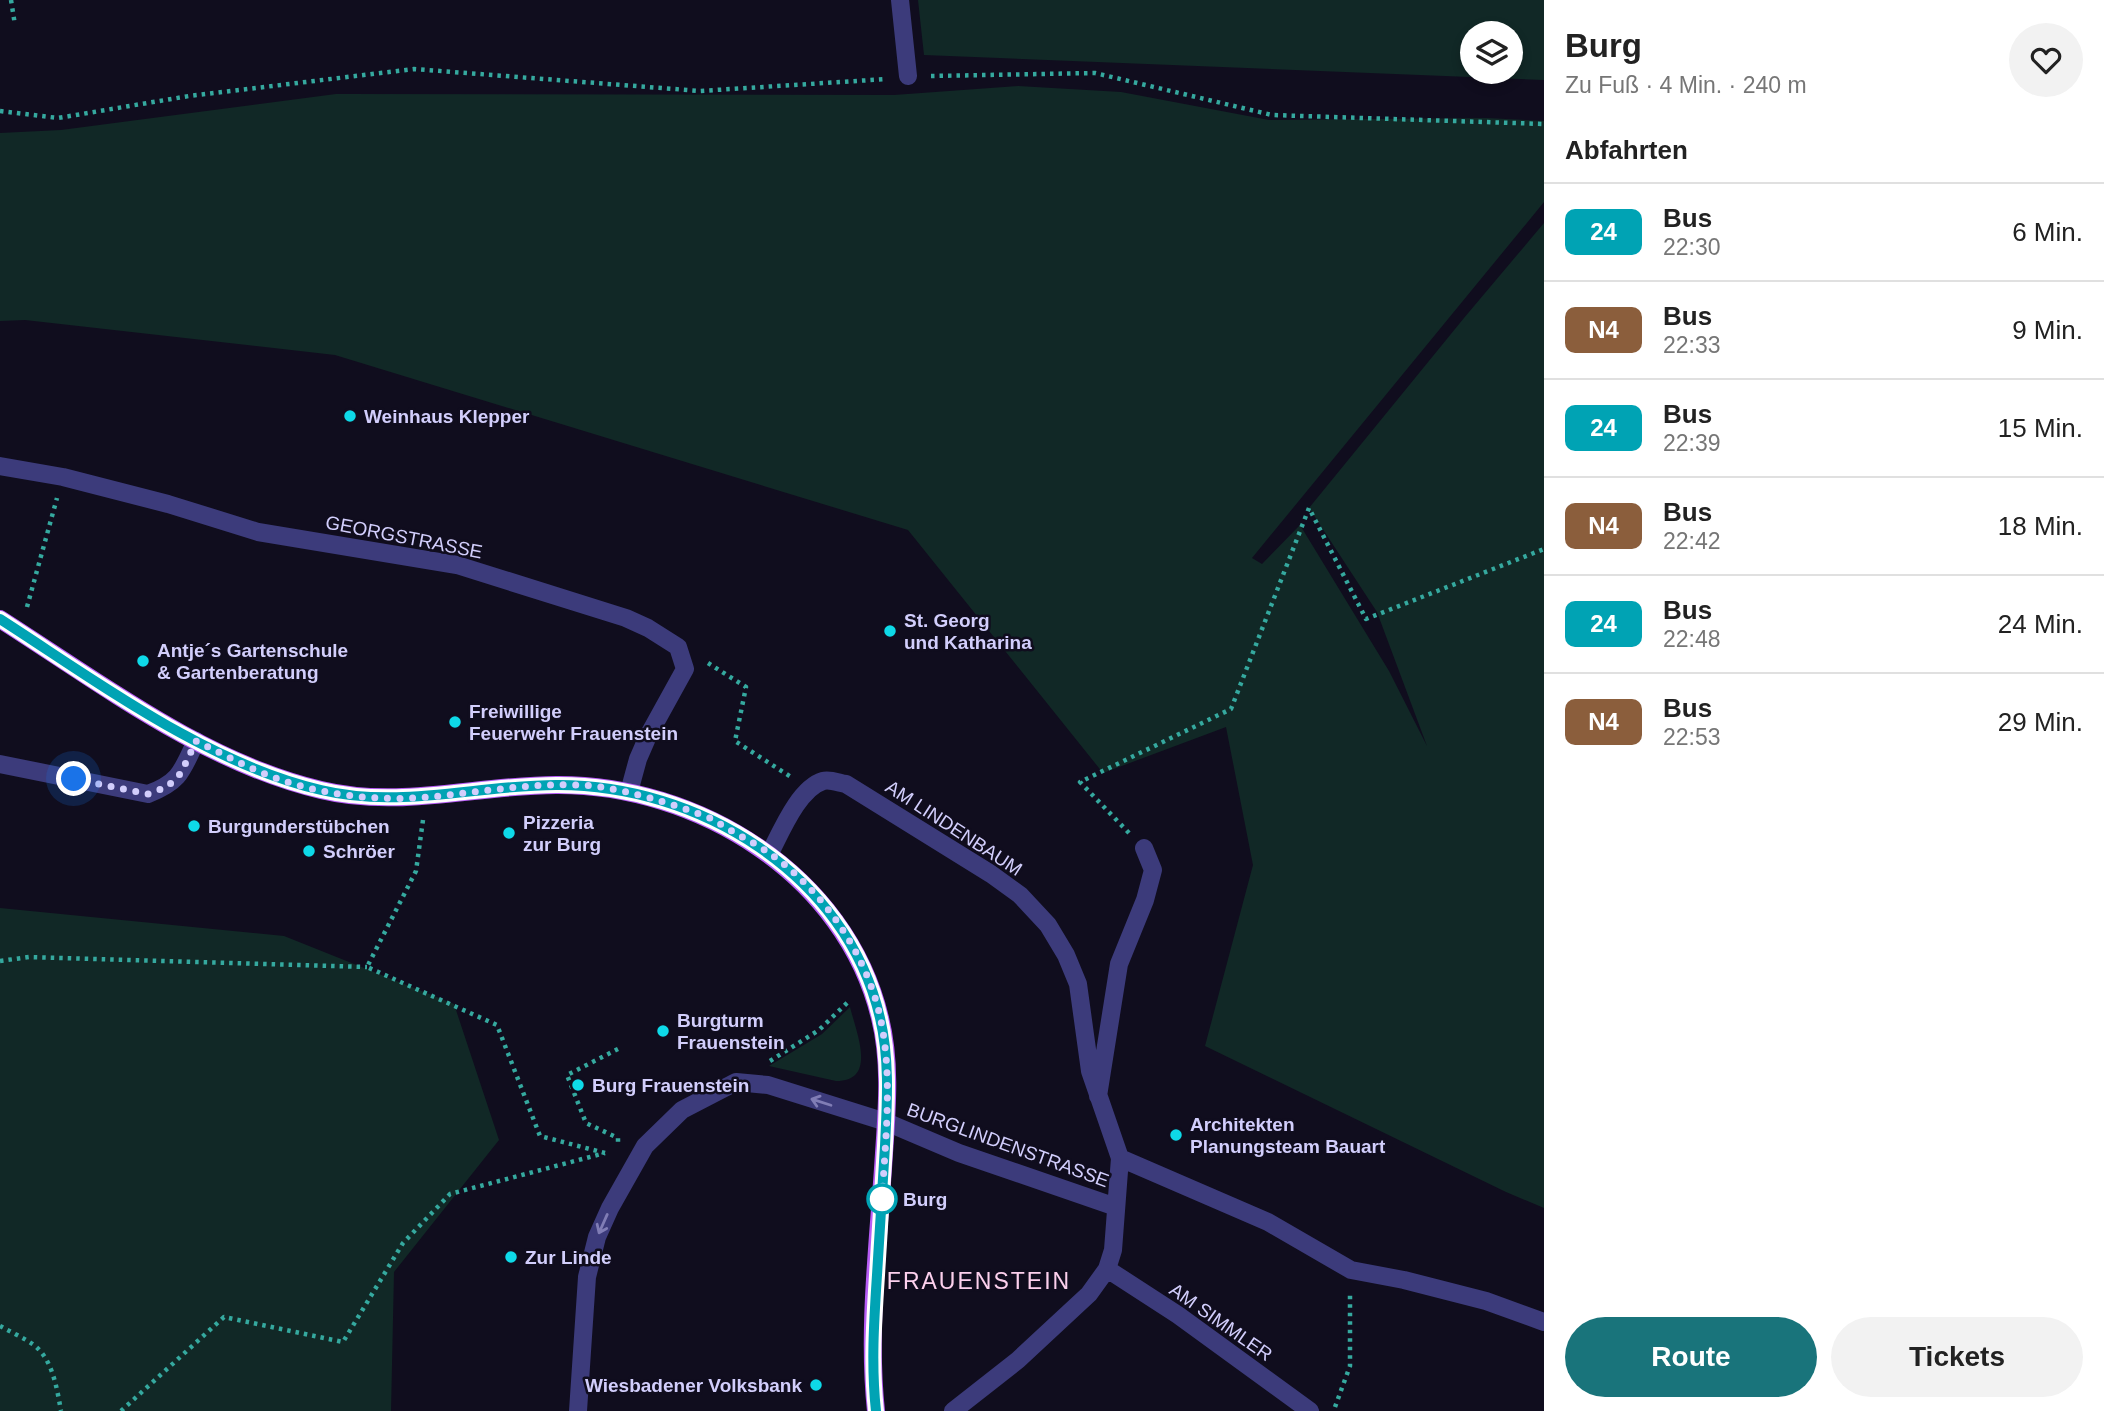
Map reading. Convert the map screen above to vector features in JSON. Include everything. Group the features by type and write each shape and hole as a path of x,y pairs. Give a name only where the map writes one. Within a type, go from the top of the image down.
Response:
{"main road":[{"path":"0,619 126,702 196,741 260,772 292,783 325,792 382,798 427,797 557,785 594,786 629,792 712,819 769,853 796,876 824,905 845,935 870,981 881,1021 887,1065 872,1375 876,1411"}],"street":[{"path":"900,0 908,76"},
{"name":"GEORGSTRASSE","path":"0,466 63,477 168,504 258,532 457,565 626,618 678,647 683,658"},
{"path":"629,792 648,736 685,669 683,658"},
{"path":"0,764 148,794 167,787 181,773 196,741"},
{"name":"AM LINDENBAUM","path":"809,789 825,780 846,784 991,874 1020,895 1048,925 1066,955 1078,984 1090,1072 1119,1158 1113,1250 1107,1269 1089,1294 1018,1360 953,1411"},
{"path":"769,853 809,789"},
{"name":"AM LINDENBAUM","path":"1098,1096 1119,964 1145,900 1153,870 1144,848"},
{"path":"578,1411 587,1277 597,1237 610,1208 645,1146 682,1110 736,1082"},
{"name":"BURGLINDENSTRASSE","path":"736,1082 768,1085 886,1122 960,1153 1116,1207"},
{"path":"1119,1158 1268,1222 1351,1270 1404,1280 1486,1301 1544,1322"},
{"name":"AM SIMMLER","path":"1107,1269 1178,1315 1310,1411"}],"path":[{"path":"11,0 15,25"},
{"path":"0,111 58,118 189,96 414,69 700,91 908,76 1095,73 1272,115 1544,124"},
{"path":"20,632 63,477"},
{"path":"1144,848 1080,782 1231,709 1310,508 1366,619 1544,549"},
{"path":"683,658 709,664 746,687 735,741 809,789"},
{"path":"367,967 416,871 427,797"},
{"path":"0,961 29,957 367,967 497,1025 540,1136 605,1153 450,1194 403,1243 343,1342 224,1317 121,1411"},
{"path":"736,1082 819,1030 870,981"},
{"path":"618,1049 567,1075 586,1123 618,1138"},
{"path":"1334,1411 1350,1366 1351,1270"},
{"path":"0,1326 36,1346 46,1360 56,1385 61,1411"}],"green space":[{"path":"918,0 1544,0 1544,80 1523,79 1523,21 1460,21 1460,77 924,55"},
{"path":"1018,86 1121,92 1269,120 1486,118 1544,121 1544,202 1252,558 1262,564 1300,525 1389,671 1427,746 1377,612 1309,508 1544,223 1544,1208 1205,1046 1253,865 1226,727 1103,773 908,530 335,355 25,320 0,321 0,133 61,130 336,94 894,95"},
{"path":"0,908 284,936 454,1004 499,1140 394,1272 391,1411 0,1411"},
{"path":"850,1007 861,1053 857,1073 849,1079 836,1081 769,1066 822,1034"}],"bus line":[{"name":"24","path":"0,619 126,702 196,741 260,772 292,783 325,792 393,798 557,785 594,786 629,792 712,819 769,853 796,876 824,905 861,962 870,981 881,1021 887,1065 872,1375 876,1411"}],"place":[{"name":"Weinhaus Klepper","path":"350,416"},
{"name":"St. Georg und Katharina","path":"890,631"},
{"name":"Antje´s Gartenschule & Gartenberatung","path":"143,661"},
{"name":"Freiwillige Feuerwehr Frauenstein","path":"455,722"},
{"name":"Burgunderstübchen","path":"194,826"},
{"name":"Pizzeria zur Burg","path":"509,833"},
{"name":"Schröer","path":"309,851"},
{"name":"Burgturm Frauenstein","path":"663,1031"},
{"name":"Burg Frauenstein","path":"578,1085"},
{"name":"Architekten Planungsteam Bauart","path":"1176,1135"},
{"name":"Burg","path":"882,1199"},
{"name":"Zur Linde","path":"511,1257"},
{"name":"Wiesbadener Volksbank","path":"816,1385"}],"district":[{"name":"FRAUENSTEIN","path":"979,1281"}],"route":[{"path":"74,779 148,794 167,787 181,773 196,741 260,772 325,792 393,798 427,797 524,786 594,786 629,792 712,819 769,853 796,876 835,920 870,981 881,1021 887,1065 882,1199"}]}
